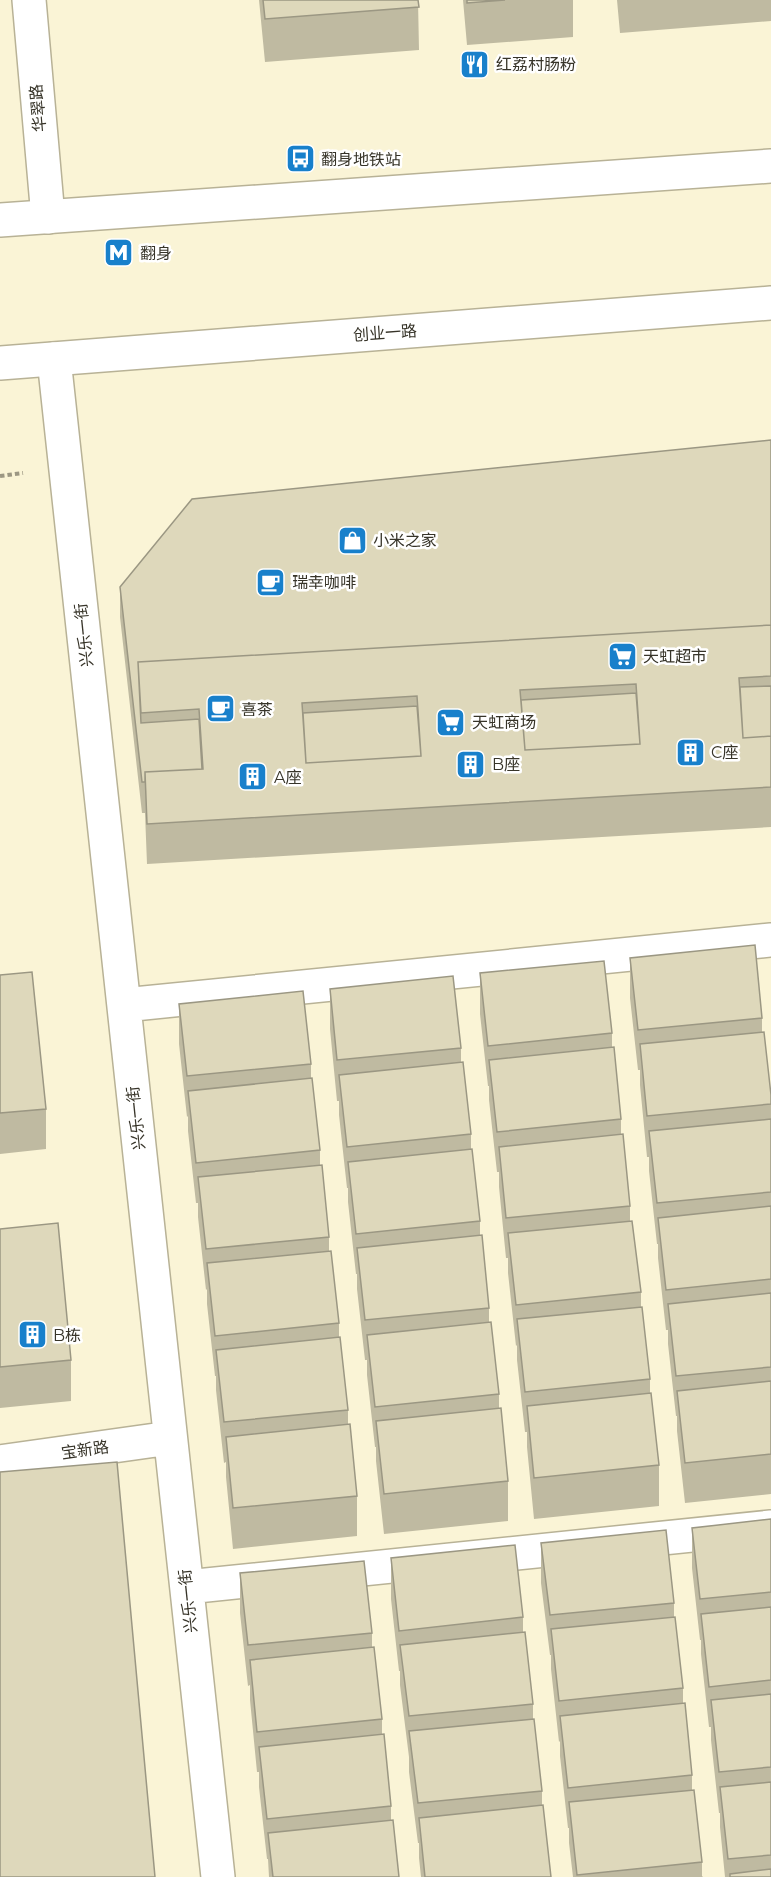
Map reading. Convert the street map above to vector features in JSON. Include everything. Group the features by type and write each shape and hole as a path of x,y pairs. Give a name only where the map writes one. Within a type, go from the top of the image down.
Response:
{"street":[{"name":"华翠路","path":"29,0 48,217"},
{"path":"0,220 771,166"},
{"name":"创业一路","path":"0,363 771,303"},
{"name":"兴乐一街","path":"54,359 218,1877"},
{"path":"124,1005 771,940"},
{"name":"宝新路","path":"0,1462 170,1438"},
{"path":"187,1587 771,1527"}],"building":[{"path":"263,0 418,0 419,7 265,19"},
{"path":"467,0 505,0 467,3"},
{"path":"771,440 771,625 138,662 141,723 199,719 202,769 145,772 145,782 142,782 120,587 192,499"},
{"path":"771,625 771,676 739,678 743,738 771,736 771,787 147,824 145,772 203,769 199,709 141,713 138,662","holes":["636,684 640,744 525,750 520,690","417,696 421,756 306,763 302,703"]},
{"path":"771,686 771,736 743,738 740,687"},
{"path":"636,693 640,744 525,750 521,700"},
{"path":"417,706 421,756 306,763 303,713"},
{"path":"755,945 762,1018 638,1030 630,958"},
{"path":"604,961 612,1033 488,1046 480,973"},
{"path":"32,972 46,1109 0,1113 0,975"},
{"path":"453,976 461,1048 337,1060 330,989"},
{"path":"303,991 311,1064 187,1076 179,1004"},
{"path":"764,1032 771,1104 647,1116 640,1044"},
{"path":"614,1047 621,1119 497,1132 489,1060"},
{"path":"463,1062 471,1134 347,1147 339,1075"},
{"path":"312,1078 320,1150 196,1163 188,1091"},
{"path":"771,1119 771,1192 657,1203 649,1131"},
{"path":"623,1134 630,1206 506,1218 499,1147"},
{"path":"472,1149 480,1221 356,1234 348,1162"},
{"path":"322,1165 329,1237 206,1249 198,1177"},
{"path":"771,1206 771,1279 666,1290 658,1218"},
{"path":"632,1221 641,1292 516,1305 508,1233"},
{"name":"B栋","path":"58,1223 71,1360 0,1367 0,1229"},
{"path":"482,1235 489,1308 365,1320 357,1248"},
{"path":"331,1251 339,1323 215,1336 207,1263"},
{"path":"771,1293 771,1367 676,1376 668,1304"},
{"path":"642,1307 650,1379 525,1392 517,1319"},
{"path":"491,1322 499,1394 375,1407 367,1335"},
{"path":"340,1337 348,1410 224,1422 216,1350"},
{"path":"771,1381 771,1454 685,1463 677,1391"},
{"path":"651,1393 659,1465 534,1478 527,1406"},
{"path":"501,1408 508,1481 384,1494 376,1421"},
{"path":"350,1424 357,1496 233,1508 226,1437"},
{"path":"117,1462 155,1877 0,1877 0,1472"},
{"path":"771,1519 771,1592 700,1599 692,1528"},
{"path":"666,1530 674,1603 550,1615 541,1543"},
{"path":"515,1545 523,1617 399,1631 391,1558"},
{"path":"364,1561 372,1633 248,1645 240,1573"},
{"path":"771,1607 771,1680 709,1687 701,1614"},
{"path":"675,1617 683,1688 559,1701 551,1629"},
{"path":"525,1632 533,1704 409,1716 400,1645"},
{"path":"374,1647 382,1719 257,1732 250,1660"},
{"path":"771,1694 771,1767 719,1772 711,1700"},
{"path":"685,1703 692,1775 568,1788 560,1716"},
{"path":"534,1719 542,1791 418,1803 409,1731"},
{"path":"384,1734 391,1806 267,1819 259,1747"},
{"path":"771,1782 771,1855 728,1859 720,1787"},
{"path":"694,1790 702,1862 577,1875 569,1802"},
{"path":"543,1805 551,1877 425,1877 419,1818"},
{"path":"393,1820 399,1877 273,1877 268,1833"},
{"path":"771,1869 771,1877 730,1877 730,1874"}],"place":[{"name":"红荔村肠粉","path":"475,64"},
{"name":"翻身地铁站","path":"300,159"},
{"name":"翻身","path":"119,253"},
{"name":"小米之家","path":"352,540"},
{"name":"瑞幸咖啡","path":"271,582"},
{"name":"天虹超市","path":"622,656"},
{"name":"喜茶","path":"220,709"},
{"name":"天虹商场","path":"451,722"},
{"name":"C座","path":"690,752"},
{"name":"B座","path":"471,764"},
{"name":"A座","path":"253,777"},
{"name":"B栋","path":"32,1335"}]}
